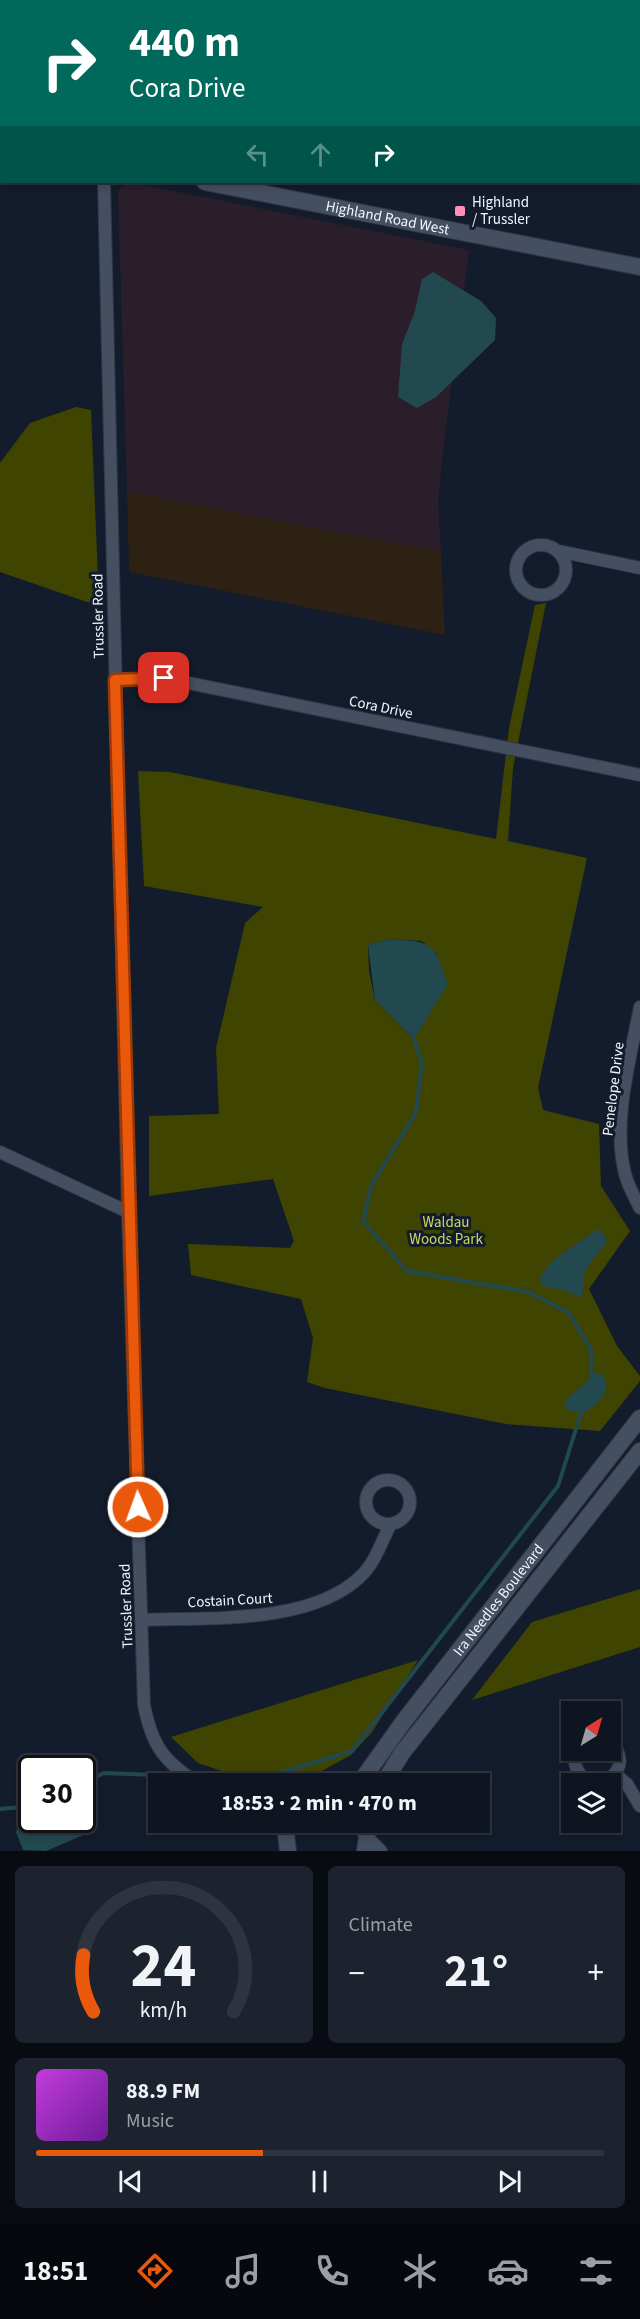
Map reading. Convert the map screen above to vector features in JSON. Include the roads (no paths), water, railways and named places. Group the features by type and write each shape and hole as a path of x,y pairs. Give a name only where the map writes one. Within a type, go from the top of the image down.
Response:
{"main road":[{"name":"Highland Road West","path":"210,183 640,267"},
{"name":"Ira Needles Boulevard","path":"367,1773 404,1721 640,1418"},
{"name":"Ira Needles Boulevard","path":"390,1773 402,1753 640,1451"}],"street":[{"name":"Trussler Road","path":"104,183 128,1212 144,1706 148,1725 159,1750 182,1773"},
{"path":"558,551 566,566 566,574 558,590 542,595 532,594 524,589 516,575 518,560 523,553 538,545 640,568"},
{"name":"Cora Drive","path":"115,680 164,678 640,774"},
{"name":"Penelope Drive","path":"640,1007 628,1071 621,1132 622,1164 640,1208"},
{"path":"0,1152 128,1212"},
{"name":"Costain Court","path":"141,1620 270,1615 308,1605 344,1589 360,1577 373,1562 390,1525"},
{"path":"621,1779 627,1784 640,1806"},
{"path":"366,1833 381,1851"}],"waterway":[{"path":"414,1039 422,1063 416,1112 371,1186 363,1221 407,1271 528,1292 569,1313 591,1350 592,1380"},
{"path":"280,1773 352,1751 558,1486 582,1410"},
{"path":"96,1777 104,1773 148,1775"},
{"path":"0,1809 18,1807"}],"place":[{"name":"Highland / Trussler","path":"460,211"}],"park label":[{"name":"Waldau Woods Park","path":"446,1230"}]}
